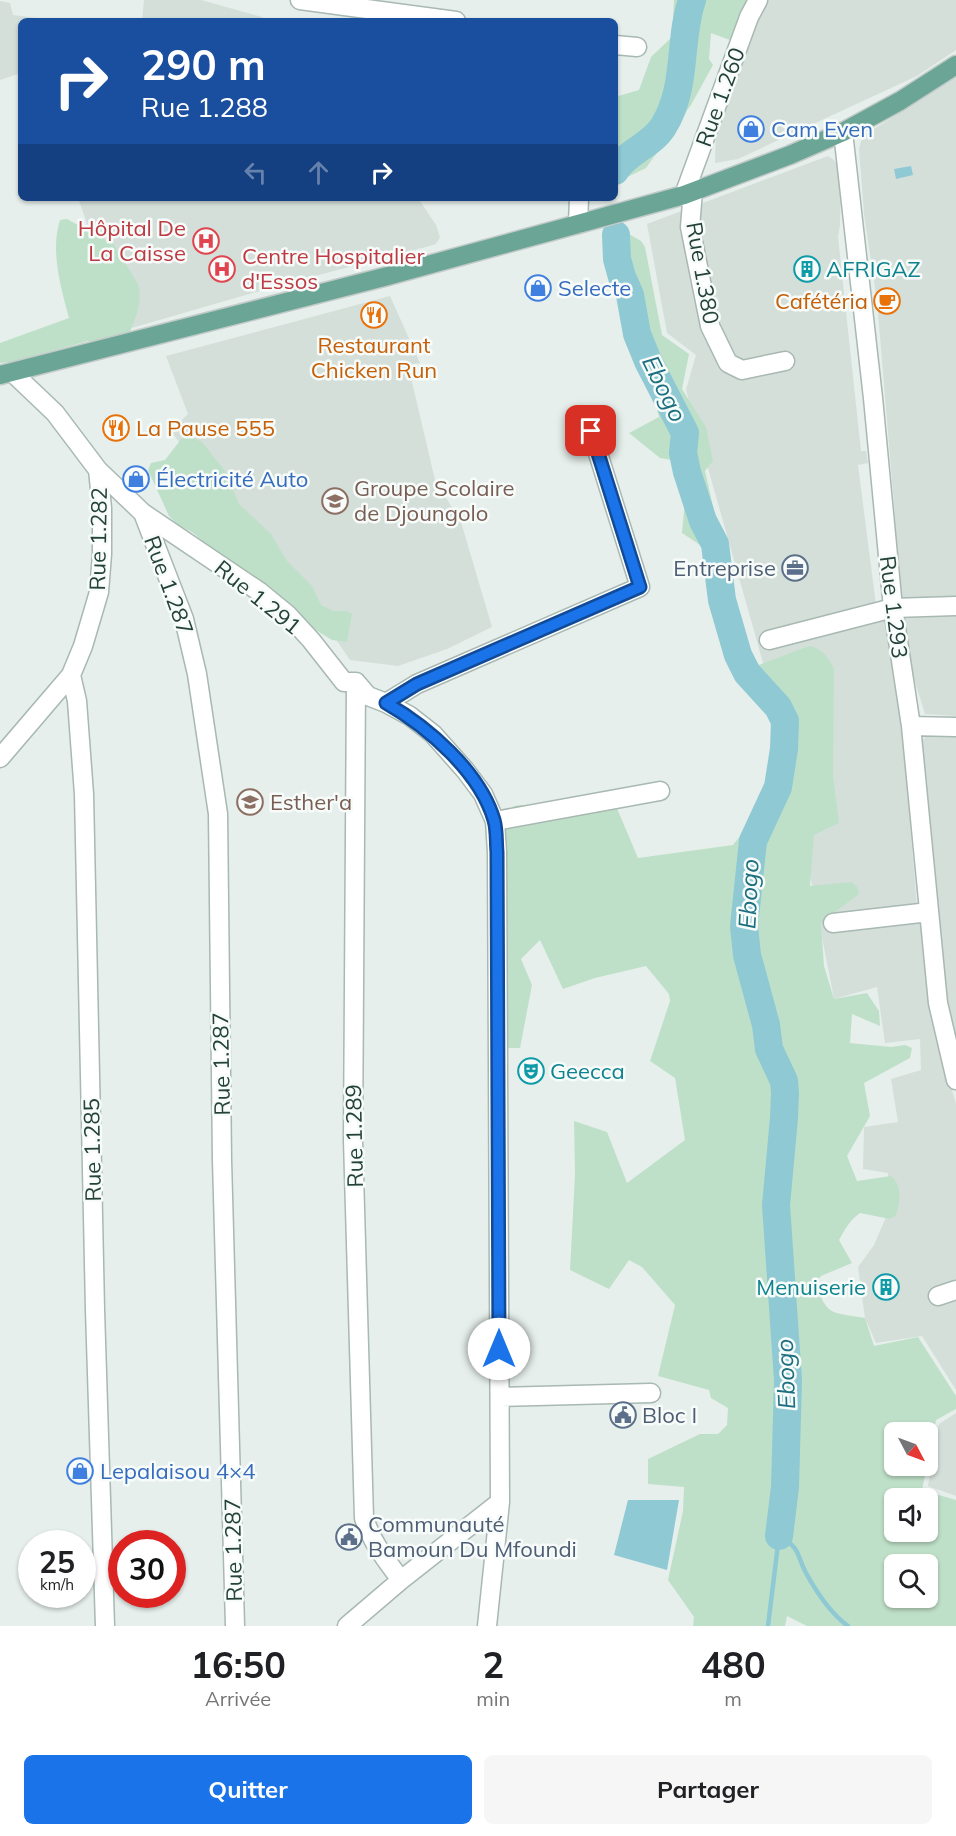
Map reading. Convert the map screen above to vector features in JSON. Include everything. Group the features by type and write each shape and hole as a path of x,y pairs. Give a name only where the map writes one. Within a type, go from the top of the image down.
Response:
{"main road":[{"path":"7,374 384,277 688,193 790,155 843,132 900,101 956,65"}],"street":[{"path":"300,0 424,8 449,18"},
{"name":"Rue 1.260","path":"688,193 749,17 758,0"},
{"path":"618,45 637,47"},
{"name":"Rue 1.293","path":"843,132 873,398 893,608 911,726 938,1003 956,1080"},
{"name":"Rue 1.380","path":"688,193 690,226 710,326 728,363 742,370 785,361"},
{"path":"578,224 579,201"},
{"path":"7,374 55,413 98,470"},
{"path":"386,703 417,684 640,587 591,431"},
{"name":"Rue 1.291","path":"98,470 143,513 260,592 288,615 344,681 356,682 368,696 410,716 432,734 465,770 483,794 495,821 500,1502 488,1626"},
{"name":"Rue 1.282","path":"0,758 71,675 83,646 99,592 102,508 98,470"},
{"name":"Rue 1.287","path":"143,513 184,619 197,674 218,814 222,1160 235,1626"},
{"path":"768,640 893,608 956,606"},
{"name":"Rue 1.285","path":"71,675 77,701 84,794 105,1626"},
{"name":"Rue 1.289","path":"356,682 353,1140 364,1518 377,1549 401,1580"},
{"path":"911,726 956,728"},
{"path":"495,821 660,791"},
{"path":"833,923 929,912"},
{"path":"938,1296 956,1290"},
{"path":"500,1397 651,1393"},
{"path":"347,1626 500,1502"}],"shaded area":[{"path":"144,0 201,0 263,18 142,18"},
{"path":"764,0 956,0 956,50 917,76 738,159 715,163 716,128"},
{"path":"0,1 10,3 13,15 36,18 18,18 18,74 0,80"},
{"path":"956,77 956,716 925,714 910,666 898,584 894,504 877,301 864,214 859,149 866,134"},
{"path":"828,156 839,168 841,178 838,237 861,451 866,451 868,463 858,465 876,605 885,617 903,736 917,908 923,909 940,1050 956,1104 956,1390 922,1336 876,1343 865,1318 858,1267 874,1245 889,1210 888,1173 863,1169 864,1127 898,1122 891,1079 921,1070 920,1039 885,1043 877,987 834,999 802,834 831,786 767,677 686,390 696,355 667,333 647,224"},
{"name":"Centre Hospitalier d'Essos","path":"79,201 420,201 436,225 440,237 436,244 426,247 284,284 125,330"},
{"name":"Groupe Scolaire de Djoungolo","path":"390,296 420,363 408,365 435,480 461,522 492,627 447,649 398,666 350,660 328,628 258,549 171,431 188,414 166,356"},
{"path":"928,735 956,736 956,1053 932,884 932,831 921,741"},
{"path":"956,1413 956,1496 928,1486 930,1476 938,1476 939,1424"}],"green space":[{"path":"674,0 748,0 730,40 711,33 709,59 713,65 691,105 646,168 618,182 618,96 639,90 651,57 672,37"},
{"path":"67,219 114,245 138,284 139,305 127,339 109,343 88,341 13,362 0,363 0,343 69,318 56,257 60,220"},
{"path":"629,234 641,241 645,247 662,335 689,354 682,389 706,427 713,461 705,471 745,647 759,665 809,646 824,654 834,669 833,776 839,823 814,835 810,886 852,882 859,894 821,923 824,966 834,999 867,993 879,1011 880,1026 852,1014 850,1043 891,1047 905,1045 912,1048 910,1058 864,1083 870,1116 847,1156 857,1181 891,1176 895,1180 900,1195 896,1215 890,1219 860,1213 856,1216 839,1240 852,1263 821,1276 816,1282 823,1302 832,1311 865,1318 874,1346 918,1337 956,1396 956,1409 936,1422 884,1422 884,1476 925,1476 922,1488 884,1488 884,1542 938,1542 938,1495 956,1500 956,1626 807,1626 787,1616 785,1626 693,1626 694,1617 668,1580 683,1511 684,1487 648,1484 648,1459 700,1434 718,1434 727,1425 728,1408 711,1398 709,1390 658,1376 675,1305 642,1267 629,1260 609,1289 570,1270 575,1175 574,1121 607,1132 627,1183 685,1140 675,1078 650,1061 670,1001 669,994 646,966 595,978 563,989 540,940 521,959 532,985 520,1048 508,1048 505,1035 500,822 514,806 616,806 638,858 733,845 761,809 774,756 779,722 733,663 720,633 709,551 682,533 686,489 672,460 660,458 629,433 659,417 634,324 614,276"},
{"path":"189,436 202,442 225,471 239,504 271,534 287,561 312,586 321,605 333,611 347,611 352,614 347,642 332,640 306,627 309,624 267,585 242,574 169,516 148,470 151,463 165,460 182,438"}],"water":[{"path":"911,166 913,175 896,179 894,169"},
{"path":"628,1500 679,1500 667,1570 614,1555"}],"waterway":[{"name":"Ebogo","path":"618,167 658,134 671,112 676,96 692,0"},
{"name":"Ebogo","path":"616,235 617,259 630,295 637,334 648,361 685,433 683,453 687,472 703,521 715,544 722,600 738,655 747,673 778,707 785,721 784,749 778,787 753,841 744,926 747,955 766,1025 769,1049 784,1081 785,1093 776,1205 788,1380 785,1487 779,1536"},
{"path":"768,1626 779,1536 795,1548 819,1595 835,1615 848,1626"}],"place":[{"name":"Cam Even","path":"751,129"},
{"name":"Hôpital De La Caisse","path":"206,241"},
{"name":"Centre Hospitalier d'Essos","path":"222,269"},
{"name":"AFRIGAZ","path":"807,269"},
{"name":"Selecte","path":"538,288"},
{"name":"Cafétéria","path":"887,301"},
{"name":"Restaurant Chicken Run","path":"374,315"},
{"name":"La Pause 555","path":"116,428"},
{"name":"Électricité Auto","path":"136,479"},
{"name":"Groupe Scolaire de Djoungolo","path":"335,501"},
{"name":"Entreprise","path":"795,568"},
{"name":"Esther'a","path":"250,802"},
{"name":"Geecca","path":"531,1071"},
{"name":"Menuiserie","path":"886,1287"},
{"name":"Bloc I","path":"623,1415"},
{"name":"Lepalaisou 4×4","path":"80,1471"},
{"name":"Communauté Bamoun Du Mfoundi","path":"349,1537"}],"route":[{"path":"499,1349 495,821 483,794 465,770 432,734 410,716 386,703 417,684 640,587 591,431"}]}
